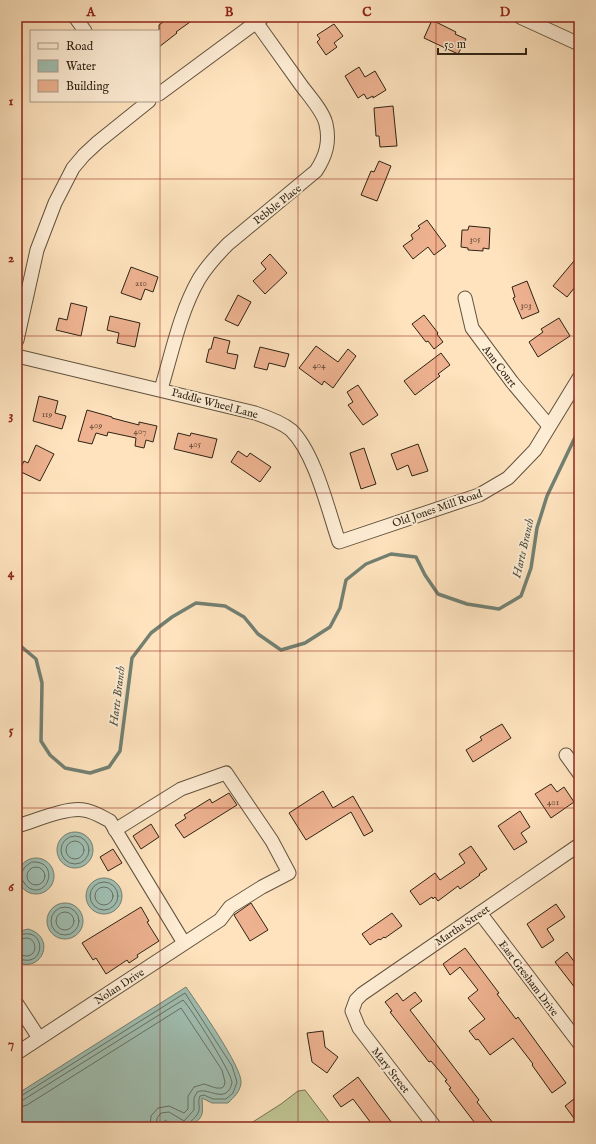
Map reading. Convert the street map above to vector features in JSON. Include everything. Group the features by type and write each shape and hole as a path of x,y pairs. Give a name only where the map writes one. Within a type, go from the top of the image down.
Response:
{"street":[{"path":"75,17 84,30"},
{"path":"520,17 537,20 579,44"},
{"path":"160,93 259,20"},
{"name":"Pebble Place","path":"161,389 184,314 199,279 228,244 316,171 324,160 327,149 328,137 326,123 316,105 259,20"},
{"path":"17,340 37,250 45,227 63,186 73,168 84,155 142,103"},
{"name":"Ann Court","path":"465,298 472,328 512,382 549,426"},
{"name":"Paddle Wheel Lane","path":"17,356 161,389 255,413 279,422 299,439 307,452 315,469 339,542"},
{"name":"Old Jones Mill Road","path":"339,542 479,495 508,478 535,450 579,378"},
{"path":"566,755 579,773"},
{"name":"Nolan Drive","path":"17,1053 220,920 230,907 262,887 289,873 272,841 226,773 181,790 115,830"},
{"path":"17,826 66,811 84,810 110,821 184,944"},
{"name":"Martha Street","path":"352,1011 356,1000 362,994 579,845"},
{"name":"East Gresham Drive","path":"480,913 579,1043"},
{"path":"17,1004 39,1038"},
{"name":"Mary Street","path":"352,1011 359,1028 435,1127"}],"green space":[{"path":"305,1090 333,1127 245,1127 281,1104 298,1091"}],"water":[{"path":"75,832 88,837 93,850 88,863 75,868 62,863 57,850 62,837"},
{"path":"36,858 49,863 54,876 49,889 36,894 23,889 18,876 23,863"},
{"path":"104,878 117,883 122,896 117,909 104,914 91,909 86,896 91,883"},
{"path":"65,903 78,908 83,921 78,934 65,939 52,934 47,921 52,908"},
{"path":"28,929 37,933 42,939 44,946 43,953 39,959 33,963 26,964 17,962 17,932"},
{"path":"186,987 209,1020 240,1075 241,1083 239,1089 228,1103 212,1103 202,1098 202,1115 190,1127 174,1125 165,1120 165,1127 17,1127 17,1094"}],"building":[{"path":"170,17 197,17 176,32 177,33 160,46 159,25"},
{"path":"432,20 456,32 455,34 466,39 458,54 424,38"},
{"path":"334,24 343,36 334,43 337,47 326,55 317,42 320,39 317,35"},
{"path":"359,67 365,77 375,71 386,90 373,98 373,96 367,99 364,94 358,98 345,76"},
{"path":"393,106 397,146 380,147 379,136 376,136 374,108"},
{"path":"379,161 391,166 377,201 361,195 371,171 374,172"},
{"path":"427,220 446,246 434,255 428,247 413,259 403,246 413,239 411,235 420,228 418,226"},
{"path":"469,226 490,228 489,249 483,248 483,251 468,250 468,248 461,247 462,230 468,230"},
{"path":"270,254 287,273 265,294 253,281 266,269 261,263"},
{"path":"579,255 579,282 567,297 553,286"},
{"path":"131,267 158,277 153,292 145,289 141,300 121,293"},
{"path":"527,281 539,312 522,319 513,298 515,297 512,287"},
{"path":"238,295 251,302 238,326 225,320"},
{"path":"71,303 87,307 81,336 56,330 59,318 67,320"},
{"path":"424,315 443,342 434,349 428,341 426,342 412,324"},
{"path":"110,316 140,323 135,347 117,343 119,333 107,330"},
{"path":"559,318 570,336 538,357 529,342 543,332 541,329"},
{"path":"214,337 230,341 227,353 238,355 235,369 206,362"},
{"path":"316,346 338,362 348,349 356,356 333,388 324,381 322,385 299,368"},
{"path":"260,347 289,354 285,367 269,363 267,370 254,367"},
{"path":"441,353 450,365 438,374 440,376 415,395 404,381"},
{"path":"358,385 378,415 363,425 348,405 353,402 347,392"},
{"path":"39,396 58,401 55,413 66,416 62,429 33,421"},
{"path":"87,410 139,425 139,422 157,426 153,442 146,440 144,448 135,446 136,438 108,432 107,436 96,433 92,444 78,441"},
{"path":"178,433 190,436 191,433 217,439 212,458 174,449"},
{"path":"418,444 428,471 412,476 408,465 397,470 391,454"},
{"path":"36,445 54,454 40,481 19,471 24,461 28,463"},
{"path":"364,448 376,484 361,489 350,453"},
{"path":"238,451 247,457 250,453 271,467 260,482 231,462"},
{"path":"502,724 511,738 473,762 466,750 482,740 480,737"},
{"path":"551,784 557,792 564,787 574,802 551,818 535,794"},
{"path":"323,791 333,808 353,796 373,831 364,836 351,812 306,840 289,813"},
{"path":"229,793 237,805 184,838 175,825 186,818 184,815 210,799 212,803"},
{"path":"520,811 530,827 521,833 527,842 514,850 498,826"},
{"path":"151,824 159,837 141,849 133,836"},
{"path":"471,846 487,869 460,889 458,886 438,901 435,897 433,899 432,897 420,905 410,891 435,873 440,880 465,863 459,854"},
{"path":"113,849 122,863 108,871 100,857"},
{"path":"251,903 268,930 250,941 234,915"},
{"path":"556,904 565,917 547,929 554,940 542,948 527,924"},
{"path":"141,907 149,921 147,922 159,941 137,955 138,957 129,963 127,960 106,974 96,958 93,960 82,943"},
{"path":"392,913 402,926 385,938 379,939 370,945 362,934"},
{"path":"465,948 499,993 497,994 516,1019 518,1017 566,1083 552,1093 532,1065 533,1064 513,1038 490,1055 478,1039 476,1040 469,1031 485,1019 468,998 478,990 460,967 450,975 443,964"},
{"path":"567,952 579,968 579,993 555,962"},
{"path":"415,992 422,1001 410,1010 479,1100 477,1102 496,1127 478,1127 449,1089 451,1088 445,1081 447,1080 431,1061 429,1062 390,1012 392,1011 385,1002 397,993 403,1001"},
{"path":"323,1031 325,1047 338,1057 327,1073 312,1062 307,1033"},
{"path":"358,1077 395,1127 374,1127 353,1099 341,1107 333,1096"},
{"path":"579,1095 579,1125 565,1106"}],"waterway":[{"name":"Harts Branch","path":"17,643 36,659 42,683 41,741 50,755 65,768 90,773 109,767 120,751 132,658 151,633 172,617 196,603 225,606 244,617 258,634 281,650 305,643 330,627 340,608 346,580 366,564 391,554 416,557 425,575 438,594 467,604 499,609 521,596 531,568 537,528 547,496 579,429"}]}
